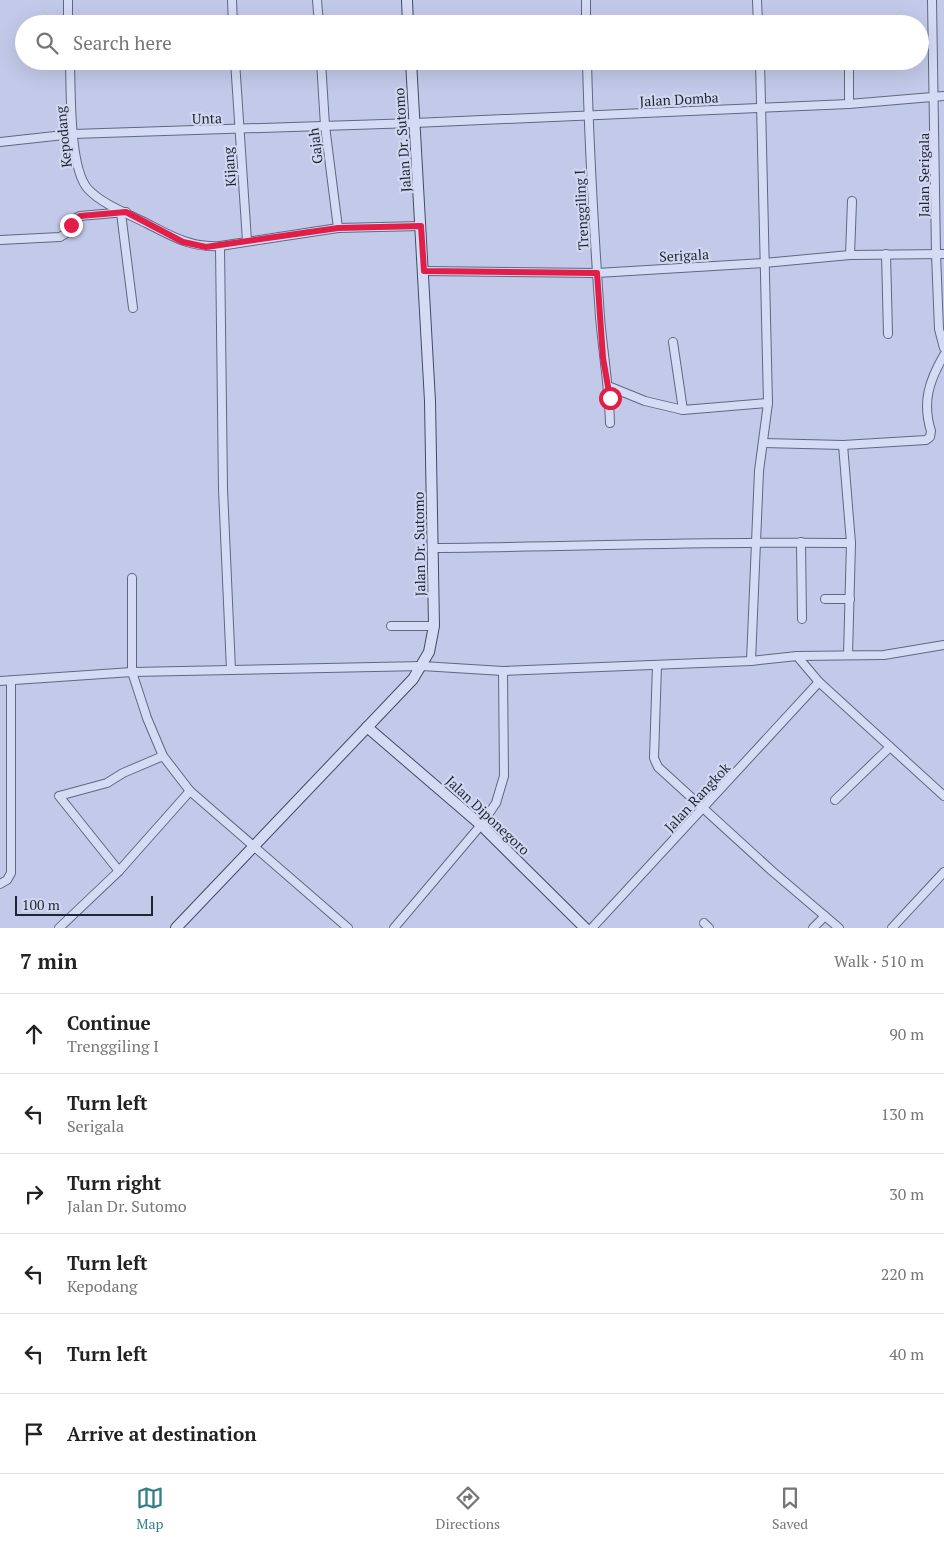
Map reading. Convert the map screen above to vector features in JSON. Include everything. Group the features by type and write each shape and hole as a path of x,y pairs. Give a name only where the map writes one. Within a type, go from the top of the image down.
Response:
{"street":[{"path":"68,0 68,15"},
{"path":"232,0 233,15"},
{"path":"317,0 318,15"},
{"path":"407,0 408,15"},
{"path":"586,0 586,15"},
{"path":"757,0 758,15"},
{"name":"Jalan Serigala","path":"932,0 940,254 939,329 944,348"},
{"name":"Kepodang","path":"70,70 73,134 80,176 85,184 100,198 124,213 183,242 206,247 338,228 421,226"},
{"name":"Kijang","path":"236,70 247,241"},
{"name":"Gajah","path":"322,70 325,126 338,228"},
{"name":"Jalan Dr. Sutomo","path":"176,928 367,727 422,666 429,652 434,626 430,402 411,70"},
{"name":"Trenggiling I","path":"587,70 597,273 610,423"},
{"path":"751,661 759,471 768,403 760,70"},
{"path":"848,70 849,104"},
{"name":"Jalan Domba","path":"414,123 849,104 944,96"},
{"name":"Unta","path":"0,142 73,134 414,123"},
{"path":"850,255 852,201"},
{"path":"0,240 60,237 70,231 74,219 80,216 124,213 133,308"},
{"path":"220,246 224,488 231,670"},
{"path":"886,254 888,334"},
{"name":"Serigala","path":"424,271 597,273 764,263 850,255 940,254"},
{"path":"673,342 683,410"},
{"path":"763,442 843,445 926,440 930,437 926,396 930,382 944,355"},
{"path":"608,386 645,401 683,410 768,403"},
{"path":"843,445 851,542 848,656"},
{"path":"800,542 802,620"},
{"path":"433,548 851,542"},
{"path":"132,578 132,672 147,718 164,756 190,791 348,928"},
{"path":"825,599 850,599"},
{"path":"392,626 434,626"},
{"path":"0,681 132,672 422,666 503,671 657,666 751,661 798,656 902,654 944,645"},
{"path":"798,656 819,682 944,796"},
{"path":"657,666 654,758 658,767 839,928"},
{"path":"394,928 481,825 496,803 504,776 503,671"},
{"path":"0,884 8,880 11,872 11,681"},
{"name":"Jalan Rangkok","path":"592,928 704,809 819,682"},
{"name":"Jalan Diponegoro","path":"367,727 481,825 585,928"},
{"path":"835,800 890,747"},
{"path":"119,872 59,796 107,783 123,773 164,756"},
{"path":"59,928 119,872 190,791"},
{"path":"892,928 944,872"},
{"path":"813,928 825,916"}],"route":[{"path":"71,225 74,219 80,216 126,212 183,242 206,247 224,246 338,228 421,226 424,271 597,273 603,358 610,398"}]}
